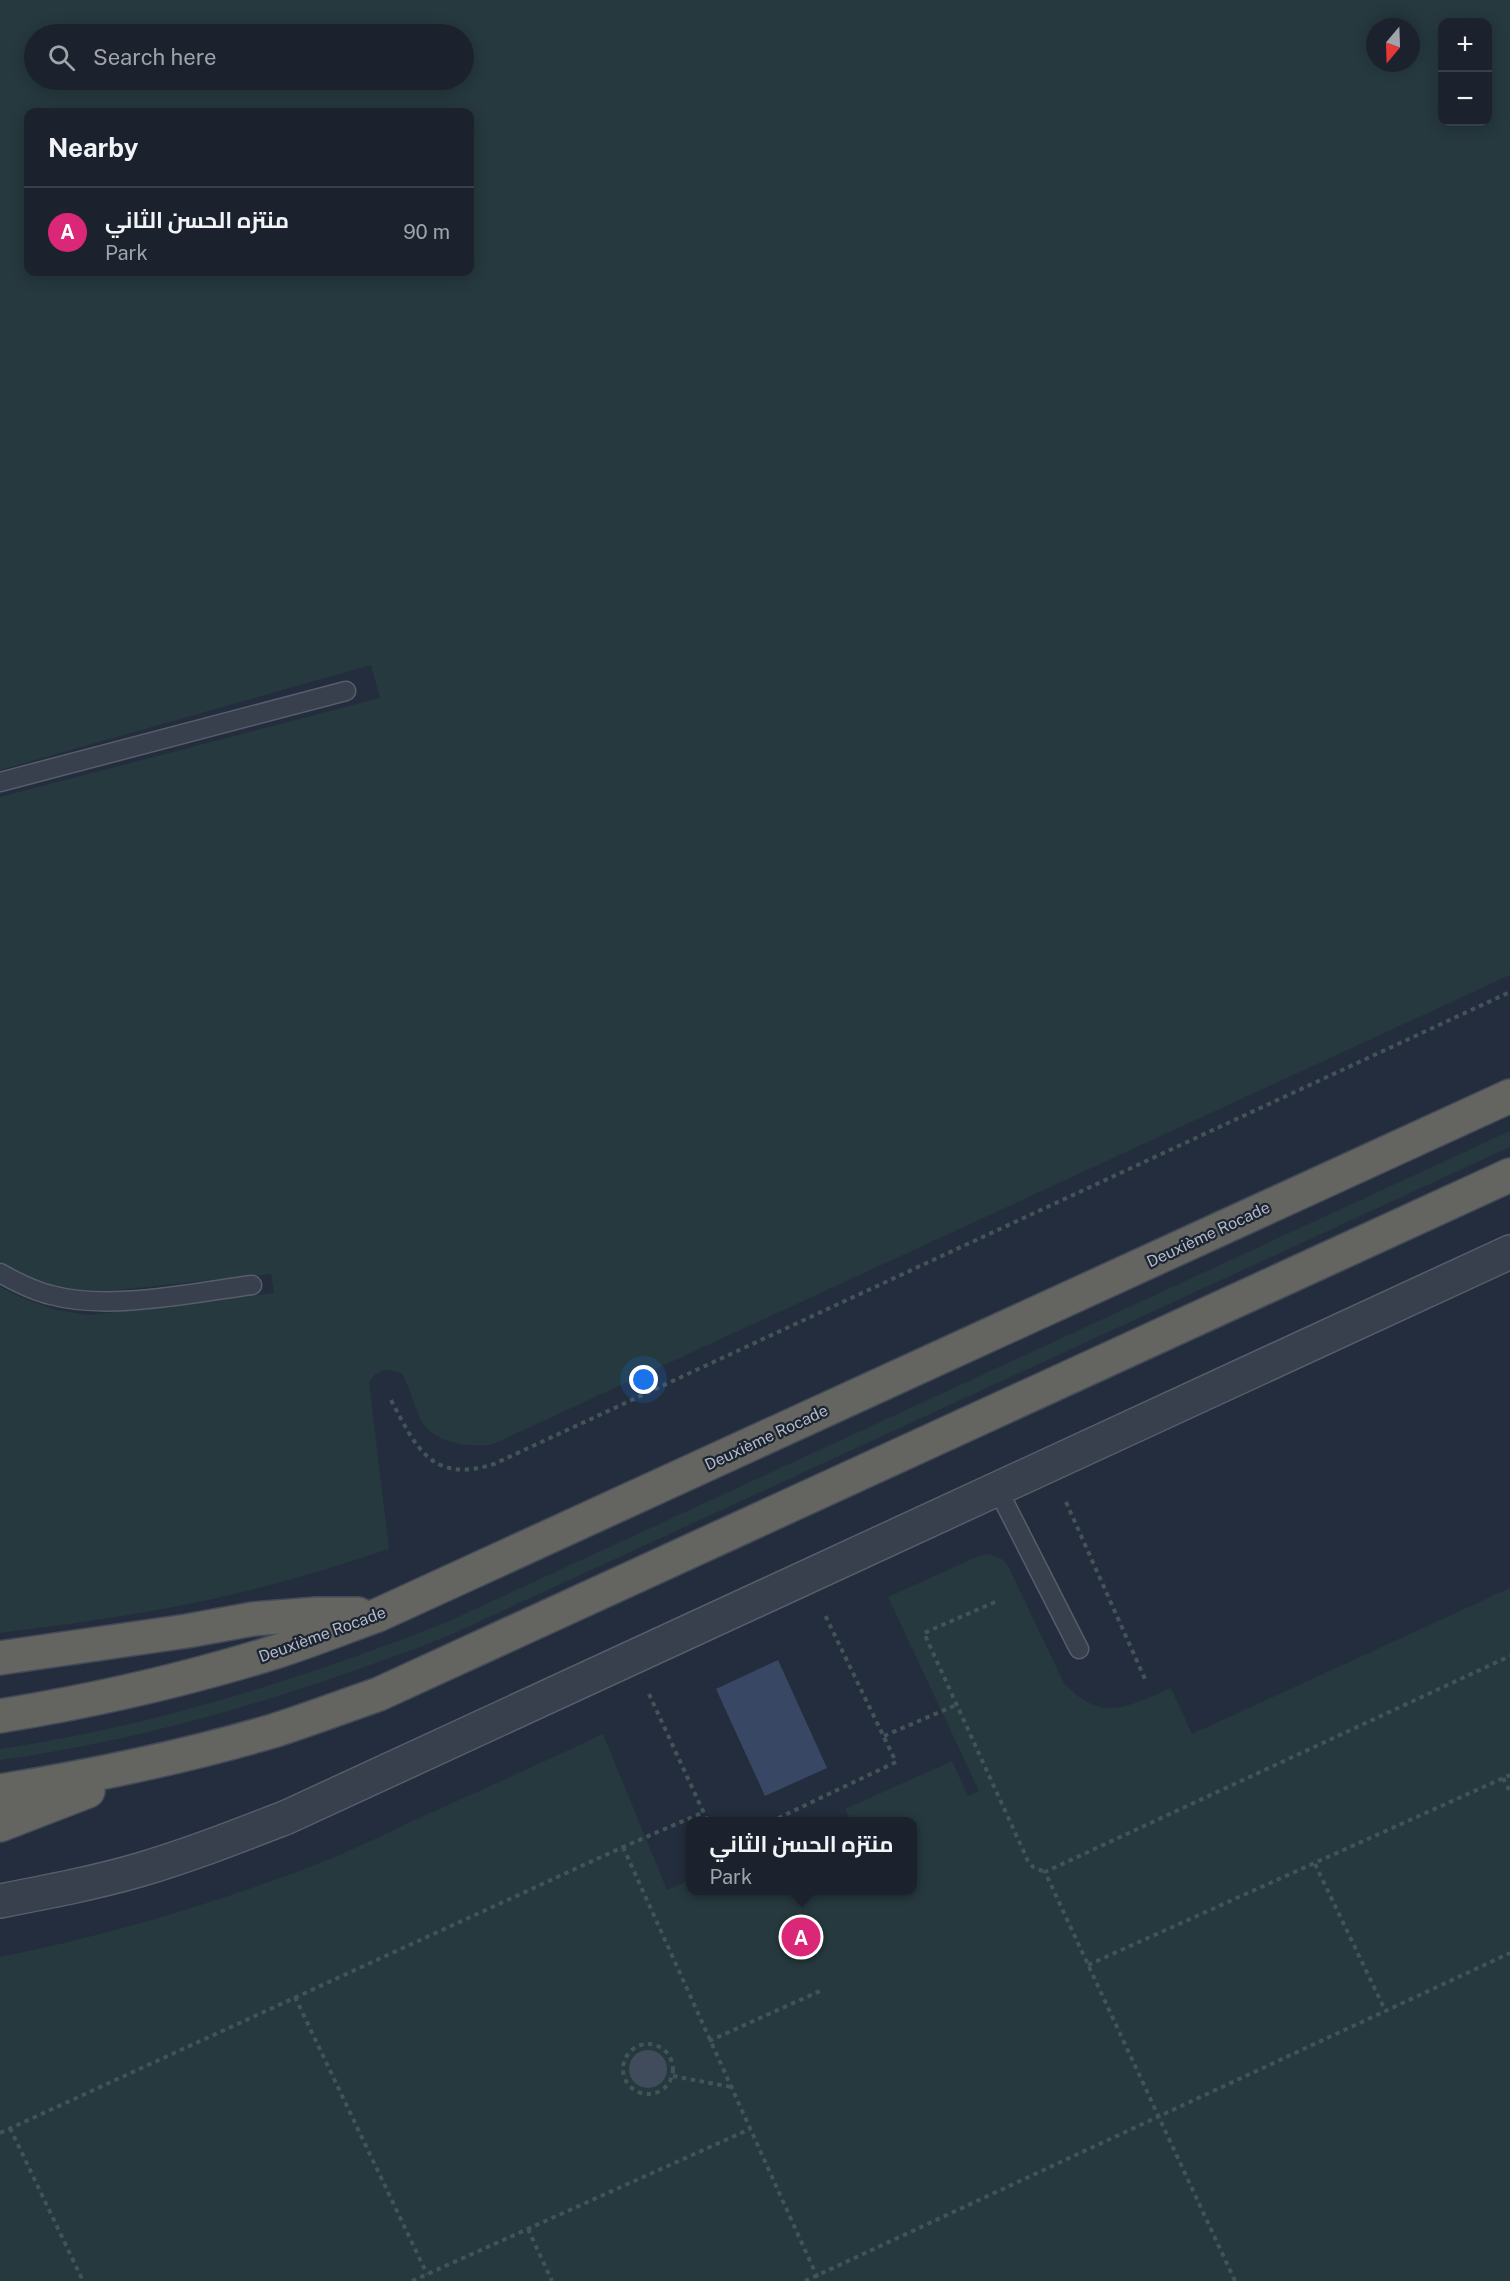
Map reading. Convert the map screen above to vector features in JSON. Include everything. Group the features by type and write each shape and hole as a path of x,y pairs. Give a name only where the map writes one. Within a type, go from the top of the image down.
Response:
{"highway":[{"name":"Deuxième Rocade","path":"0,1716 69,1705 174,1681 277,1652 378,1615 1510,1096"},
{"path":"0,1791 64,1781 171,1758 276,1729 379,1694 1510,1175"},
{"path":"0,1658 253,1619 316,1614 378,1615"},
{"path":"0,1825 171,1758"}],"street":[{"path":"0,1901 61,1890 126,1873 213,1846 287,1817 806,1575 1510,1252"}],"lane":[{"path":"0,782 346,691"},
{"path":"0,1273 51,1296 88,1302 119,1301 252,1285"},
{"path":"997,1488 1078,1649"}],"path":[{"path":"391,1400 416,1446 428,1457 443,1466 460,1470 477,1469 494,1464 1510,992"},
{"path":"1050,1464 1145,1679"},
{"path":"779,1817 896,1762 806,1575"},
{"path":"995,1602 924,1633 1028,1861 1033,1867 1045,1872 1234,2281"},
{"path":"1045,1872 1510,1656"},
{"path":"632,1658 706,1817"},
{"path":"884,1736 956,1705"},
{"path":"1088,1965 1510,1775"},
{"path":"1503,1778 1510,1792"},
{"path":"692,1817 704,1812"},
{"path":"0,2133 686,1820"},
{"path":"623,1847 817,2278"},
{"path":"1315,1864 1385,2010"},
{"path":"805,2281 817,2278 1158,2115 1510,1953"},
{"path":"709,2041 820,1991"},
{"path":"295,1997 427,2274"},
{"path":"645,2044 657,2046 667,2053 672,2064 673,2076 666,2087 656,2093 644,2094 633,2090 625,2081 622,2069 626,2057 634,2048 645,2044"},
{"path":"673,2076 731,2087"},
{"path":"10,2128 83,2281"},
{"path":"412,2281 750,2128"},
{"path":"528,2229 552,2281"}],"green space":[{"path":"0,0 1510,0 1510,975 491,1445 456,1443 438,1437 422,1421 402,1374 392,1370 383,1370 369,1382 389,1549 299,1577 208,1600 130,1615 0,1633 0,1287 56,1310 89,1315 274,1293 271,1274 89,1293 58,1288 28,1277 0,1261 0,797 380,698 371,665 0,770"},
{"path":"1510,1131 1510,1147 448,1636 339,1676 228,1711 115,1740 0,1760 0,1749 171,1714 338,1663 447,1622"},
{"path":"989,1554 1004,1560 1064,1683 1078,1696 1091,1704 1116,1708 1141,1701 1171,1688 1192,1734 1510,1588 1510,2281 0,2281 0,1957 85,1938 168,1915 290,1874 353,1849 603,1734 667,1890 686,1882 686,1895 917,1895 917,1817 849,1817 845,1809 952,1761 968,1796 979,1791 888,1597 981,1555"}],"water":[{"path":"778,1660 827,1768 765,1796 716,1689"}],"building":[{"path":"648,2050 662,2055 667,2069 662,2083 648,2088 634,2083 629,2069 634,2055"}],"place":[{"name":"منتزه الحسن الثاني","path":"801,1937"}]}
